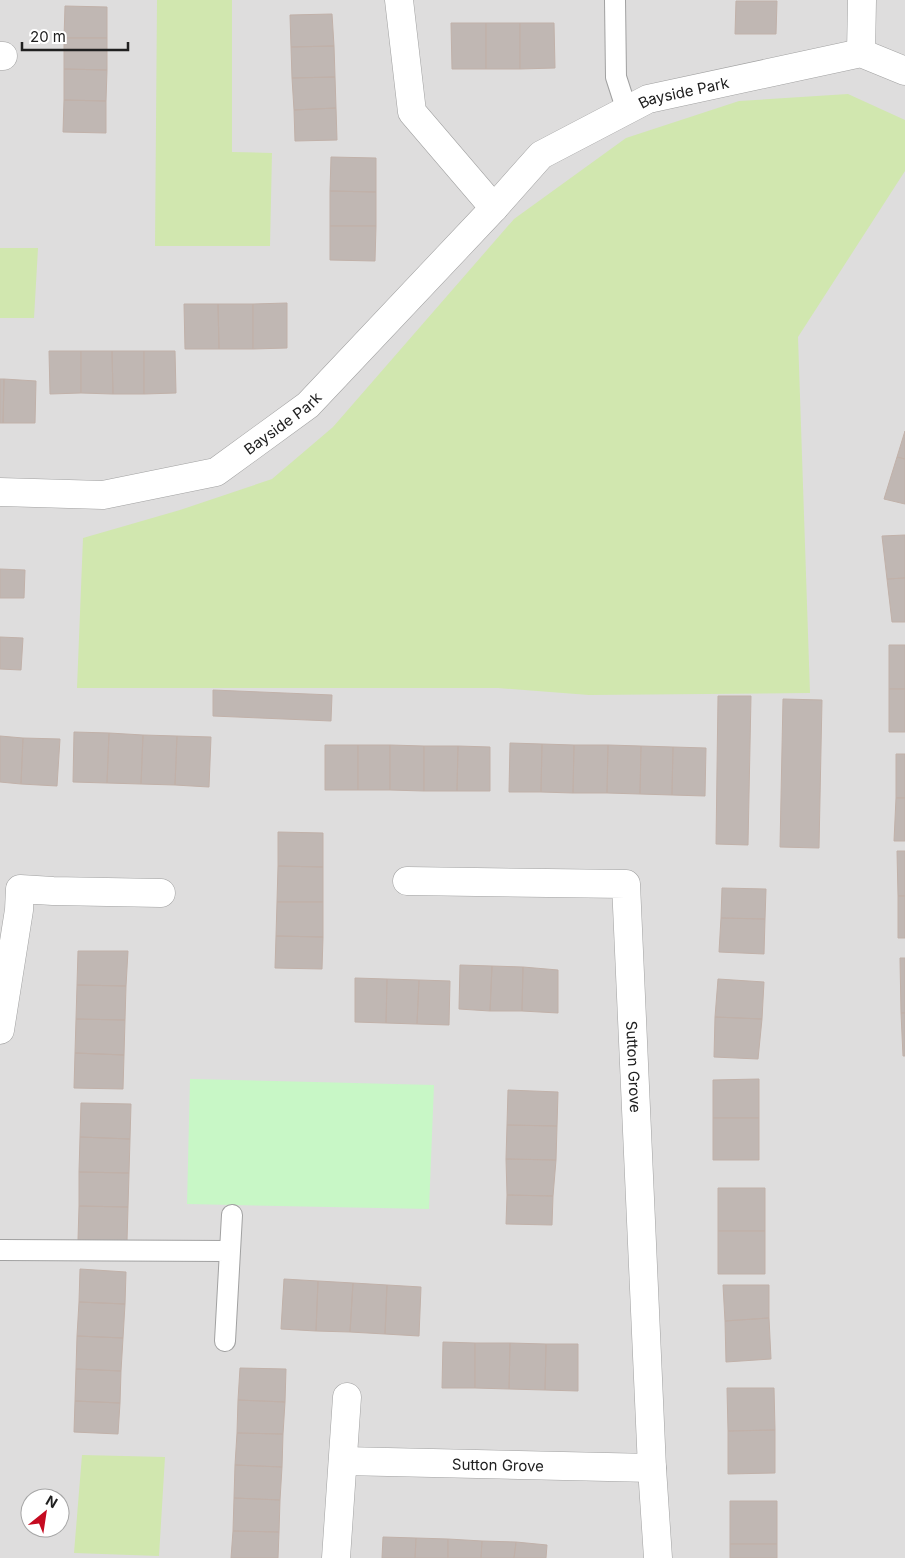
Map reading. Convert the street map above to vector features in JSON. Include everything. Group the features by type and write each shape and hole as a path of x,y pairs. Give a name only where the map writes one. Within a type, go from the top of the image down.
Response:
{"street":[{"path":"399,0 412,112 494,208"},
{"path":"862,0 862,53 905,71"},
{"name":"Bayside Park","path":"0,492 103,495 216,472 308,405 494,208 541,155 648,100 862,53"},
{"name":"Sutton Grove","path":"407,881 626,884 652,1468 658,1558"},
{"path":"0,1030 19,910 20,889 162,893"},
{"path":"336,1558 348,1397"},
{"name":"Sutton Grove","path":"343,1461 652,1468"}],"lane":[{"path":"614,0 616,77 627,111"},
{"path":"225,1341 232,1215"},
{"path":"0,1250 230,1251"}],"shaded area":[{"path":"0,0 905,0 905,1558 0,1558"}],"green space":[{"path":"157,0 232,0 232,152 272,153 270,246 155,246"},
{"path":"848,94 905,120 905,171 798,337 810,693 589,695 498,688 77,688 83,538 180,510 272,479 333,427 514,219 626,138 739,101"},
{"path":"0,248 38,248 34,318 0,318"},
{"path":"190,1079 434,1085 429,1209 187,1204"},
{"path":"82,1455 165,1457 159,1556 74,1553"}],"building":[{"path":"736,1 777,1 776,34 735,34"},
{"path":"65,6 107,7 107,38 64,38"},
{"path":"332,14 334,46 291,47 290,15"},
{"path":"451,23 486,23 486,69 452,69"},
{"path":"486,23 520,23 520,69 486,69"},
{"path":"520,23 554,23 555,68 520,69"},
{"path":"64,38 107,38 107,70 64,69"},
{"path":"334,46 335,77 292,78 291,47"},
{"path":"64,69 107,70 106,101 64,100"},
{"path":"335,77 336,108 294,110 292,78"},
{"path":"64,100 106,101 106,133 63,132"},
{"path":"336,108 337,140 295,141 294,110"},
{"path":"331,157 376,158 376,192 330,191"},
{"path":"330,191 376,192 376,226 330,226"},
{"path":"330,226 376,226 375,261 330,260"},
{"path":"287,303 287,348 253,349 253,304"},
{"path":"184,304 218,304 219,349 185,349"},
{"path":"218,304 253,304 253,349 219,349"},
{"path":"49,351 81,351 81,393 50,394"},
{"path":"81,351 112,351 113,394 81,393"},
{"path":"112,351 144,351 144,394 113,394"},
{"path":"144,351 175,351 176,393 144,394"},
{"path":"0,379 4,379 3,423 0,423"},
{"path":"4,379 36,381 35,423 3,423"},
{"path":"905,431 905,459 897,457"},
{"path":"897,457 905,459 905,504 884,499"},
{"path":"905,535 905,578 887,579 882,536"},
{"path":"0,569 25,570 24,598 0,598"},
{"path":"905,578 905,622 892,622 887,579"},
{"path":"0,637 23,638 21,670 0,669"},
{"path":"889,645 905,645 905,689 889,689"},
{"path":"889,689 905,689 905,732 889,732"},
{"path":"213,690 332,695 331,721 213,716"},
{"path":"718,696 751,696 748,845 716,844"},
{"path":"783,699 822,700 819,848 780,847"},
{"path":"74,732 109,733 107,783 73,782"},
{"path":"109,733 143,735 141,784 107,783"},
{"path":"143,735 177,736 175,785 141,784"},
{"path":"0,736 23,738 21,784 0,782"},
{"path":"177,736 211,737 209,787 175,785"},
{"path":"23,738 60,739 57,786 21,784"},
{"path":"510,743 542,744 541,792 509,792"},
{"path":"542,744 574,745 573,793 541,792"},
{"path":"325,745 358,745 358,790 325,790"},
{"path":"358,745 390,745 390,790 358,790"},
{"path":"390,745 424,746 424,791 390,790"},
{"path":"574,745 608,745 607,793 573,793"},
{"path":"608,745 641,746 640,794 607,793"},
{"path":"424,746 458,746 457,791 424,791"},
{"path":"458,746 490,747 490,791 457,791"},
{"path":"641,746 673,747 672,795 640,794"},
{"path":"673,747 706,748 705,796 672,795"},
{"path":"896,754 905,754 905,798 896,798"},
{"path":"896,798 905,798 905,841 894,841"},
{"path":"278,832 323,833 323,867 278,866"},
{"path":"897,851 905,851 905,896 898,896"},
{"path":"278,866 323,867 323,902 277,902"},
{"path":"722,888 766,889 765,919 721,918"},
{"path":"898,896 905,896 905,938 898,938"},
{"path":"277,902 323,902 323,937 276,936"},
{"path":"721,918 765,919 764,954 719,952"},
{"path":"276,936 323,937 322,969 275,968"},
{"path":"78,951 128,951 126,986 77,985"},
{"path":"900,958 905,958 905,1013 901,1013"},
{"path":"460,965 492,966 490,1011 459,1009"},
{"path":"492,966 523,967 522,1011 490,1011"},
{"path":"523,967 558,970 558,1013 522,1011"},
{"path":"355,978 387,979 386,1023 355,1022"},
{"path":"387,979 419,980 417,1024 386,1023"},
{"path":"718,979 764,982 762,1019 715,1017"},
{"path":"419,980 450,981 449,1025 417,1024"},
{"path":"77,985 126,986 125,1020 76,1019"},
{"path":"901,1013 905,1013 905,1056 903,1056"},
{"path":"715,1017 762,1019 758,1059 714,1057"},
{"path":"76,1019 125,1020 124,1055 75,1053"},
{"path":"75,1053 124,1055 123,1089 74,1088"},
{"path":"759,1079 759,1118 713,1118 713,1080"},
{"path":"508,1090 558,1092 557,1126 507,1125"},
{"path":"81,1103 131,1104 130,1139 80,1137"},
{"path":"713,1118 759,1118 759,1160 713,1160"},
{"path":"507,1125 557,1126 556,1160 506,1159"},
{"path":"80,1137 130,1139 129,1173 79,1172"},
{"path":"506,1159 556,1160 553,1196 507,1195"},
{"path":"79,1172 129,1173 128,1207 79,1206"},
{"path":"718,1188 765,1188 765,1231 718,1231"},
{"path":"507,1195 553,1196 552,1225 506,1224"},
{"path":"79,1206 128,1207 127,1241 78,1240"},
{"path":"718,1231 765,1231 765,1274 718,1274"},
{"path":"80,1269 126,1272 125,1304 79,1302"},
{"path":"284,1279 318,1281 316,1331 281,1329"},
{"path":"318,1281 353,1283 350,1332 316,1331"},
{"path":"353,1283 387,1285 385,1334 350,1332"},
{"path":"387,1285 421,1287 419,1336 385,1334"},
{"path":"723,1285 769,1285 769,1318 725,1321"},
{"path":"79,1302 125,1304 123,1338 77,1336"},
{"path":"769,1318 771,1359 726,1362 725,1321"},
{"path":"77,1336 123,1338 121,1371 76,1369"},
{"path":"443,1342 475,1343 475,1388 442,1388"},
{"path":"475,1343 510,1343 509,1389 475,1388"},
{"path":"510,1343 546,1344 545,1390 509,1389"},
{"path":"546,1344 578,1344 578,1391 545,1390"},
{"path":"240,1368 286,1369 285,1402 238,1400"},
{"path":"76,1369 121,1371 120,1403 75,1401"},
{"path":"727,1388 774,1388 775,1430 728,1431"},
{"path":"238,1400 285,1402 283,1434 237,1433"},
{"path":"75,1401 120,1403 118,1434 74,1432"},
{"path":"775,1430 775,1473 728,1474 728,1431"},
{"path":"237,1433 283,1434 282,1467 235,1465"},
{"path":"235,1465 282,1467 280,1500 234,1498"},
{"path":"234,1498 280,1500 279,1532 233,1531"},
{"path":"730,1501 777,1501 777,1544 730,1544"},
{"path":"233,1531 279,1532 278,1558 231,1558"},
{"path":"383,1537 416,1538 415,1558 382,1558"},
{"path":"416,1538 448,1539 448,1558 415,1558"},
{"path":"448,1539 482,1541 481,1558 448,1558"},
{"path":"482,1541 516,1542 514,1558 481,1558"},
{"path":"516,1542 547,1545 546,1558 514,1558"},
{"path":"730,1544 777,1544 777,1558 730,1558"}]}
